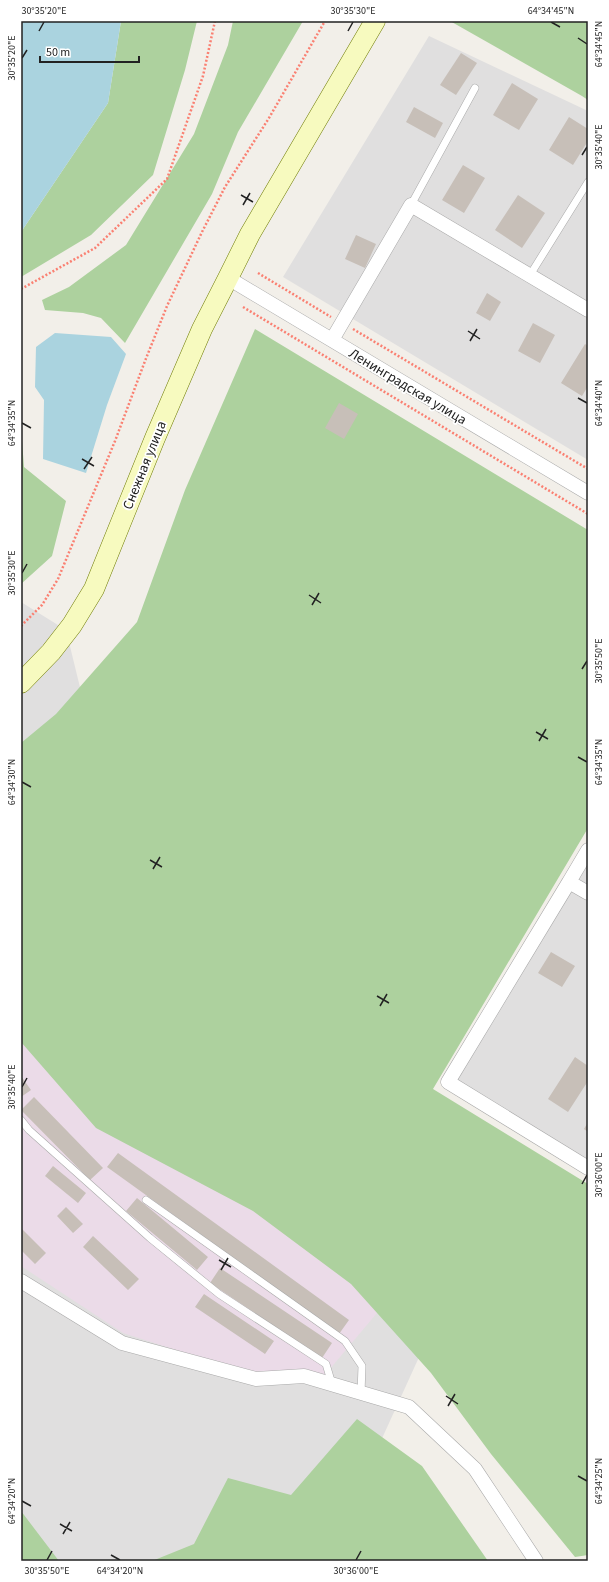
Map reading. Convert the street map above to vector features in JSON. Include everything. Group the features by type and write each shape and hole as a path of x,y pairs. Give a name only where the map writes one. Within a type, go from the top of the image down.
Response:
{"street":[{"name":"Снежная улица","path":"21,683 51,652 72,625 94,589 154,438 202,329 250,234 376,21"},
{"path":"332,340 411,205 588,310"},
{"name":"Ленинградская улица","path":"228,278 588,493"},
{"path":"588,850 448,1082 588,1168"},
{"path":"569,882 588,894"},
{"path":"21,1281 122,1343 256,1379 304,1376 409,1407 475,1469 536,1561"}],"lane":[{"path":"411,205 475,88"},
{"path":"530,275 588,182"},
{"path":"21,1120 29,1130 150,1238 219,1294 326,1364 332,1384"},
{"path":"146,1200 345,1341 362,1366 361,1393"}],"path":[{"path":"21,290 95,248 167,179 203,76 215,21"},
{"path":"21,626 42,605 58,579 112,448 167,306 205,226 225,187 269,118 325,21"},
{"path":"258,273 588,469"},
{"path":"243,307 588,514"}],"shaded area":[{"path":"429,36 588,111 588,460 283,277"},
{"path":"21,602 66,630 87,716 21,764"},
{"path":"588,842 588,1173 447,1089"},
{"path":"21,1015 425,1344 379,1445 268,1561 21,1561"},
{"path":"21,1027 283,1224 382,1307 324,1376 251,1374 123,1333 21,1266"}],"green space":[{"path":"121,21 197,21 185,70 153,175 91,235 21,277 21,232 108,103"},
{"path":"233,21 303,21 238,132 212,194 125,343 101,318 83,313 45,310 42,300 69,287 126,245 194,134 228,45"},
{"path":"450,21 588,21 588,100 582,96"},
{"path":"255,329 588,530 588,828 433,1089 588,1184 588,1555 575,1557 491,1454 431,1373 351,1284 253,1211 96,1128 21,1042 21,743 56,714 137,622 185,490"},
{"path":"21,428 24,467 66,501 52,556 21,584"},
{"path":"357,1419 422,1466 488,1561 152,1561 194,1544 228,1478 291,1495"},
{"path":"21,1511 59,1561 21,1561"}],"water":[{"path":"21,21 121,21 108,103 21,232"},
{"path":"55,333 111,337 126,354 107,405 86,473 43,459 44,400 35,387 36,347"}],"building":[{"path":"461,53 477,63 456,95 440,85"},
{"path":"512,83 538,99 519,130 493,115"},
{"path":"414,107 443,123 435,138 406,122"},
{"path":"569,117 588,129 588,141 573,165 549,150"},
{"path":"463,165 485,178 464,213 442,200"},
{"path":"518,195 545,213 522,248 495,230"},
{"path":"356,235 376,244 365,268 345,259"},
{"path":"487,293 501,302 490,321 476,313"},
{"path":"533,323 555,335 540,363 518,351"},
{"path":"585,344 588,346 588,386 582,396 561,383"},
{"path":"339,403 358,414 344,439 325,428"},
{"path":"551,952 575,966 562,987 538,973"},
{"path":"575,1057 588,1066 588,1081 568,1112 548,1099"},
{"path":"21,1076 31,1090 21,1097"},
{"path":"34,1097 103,1168 90,1180 21,1110"},
{"path":"588,1122 588,1132 584,1129"},
{"path":"118,1153 349,1320 339,1334 107,1167"},
{"path":"53,1166 86,1193 78,1203 45,1176"},
{"path":"137,1198 208,1257 197,1270 126,1211"},
{"path":"66,1207 83,1224 73,1233 57,1216"},
{"path":"21,1228 46,1253 35,1264 21,1250"},
{"path":"93,1236 139,1279 128,1290 83,1247"},
{"path":"220,1268 332,1343 322,1358 210,1283"},
{"path":"204,1294 274,1341 265,1354 195,1307"}]}
